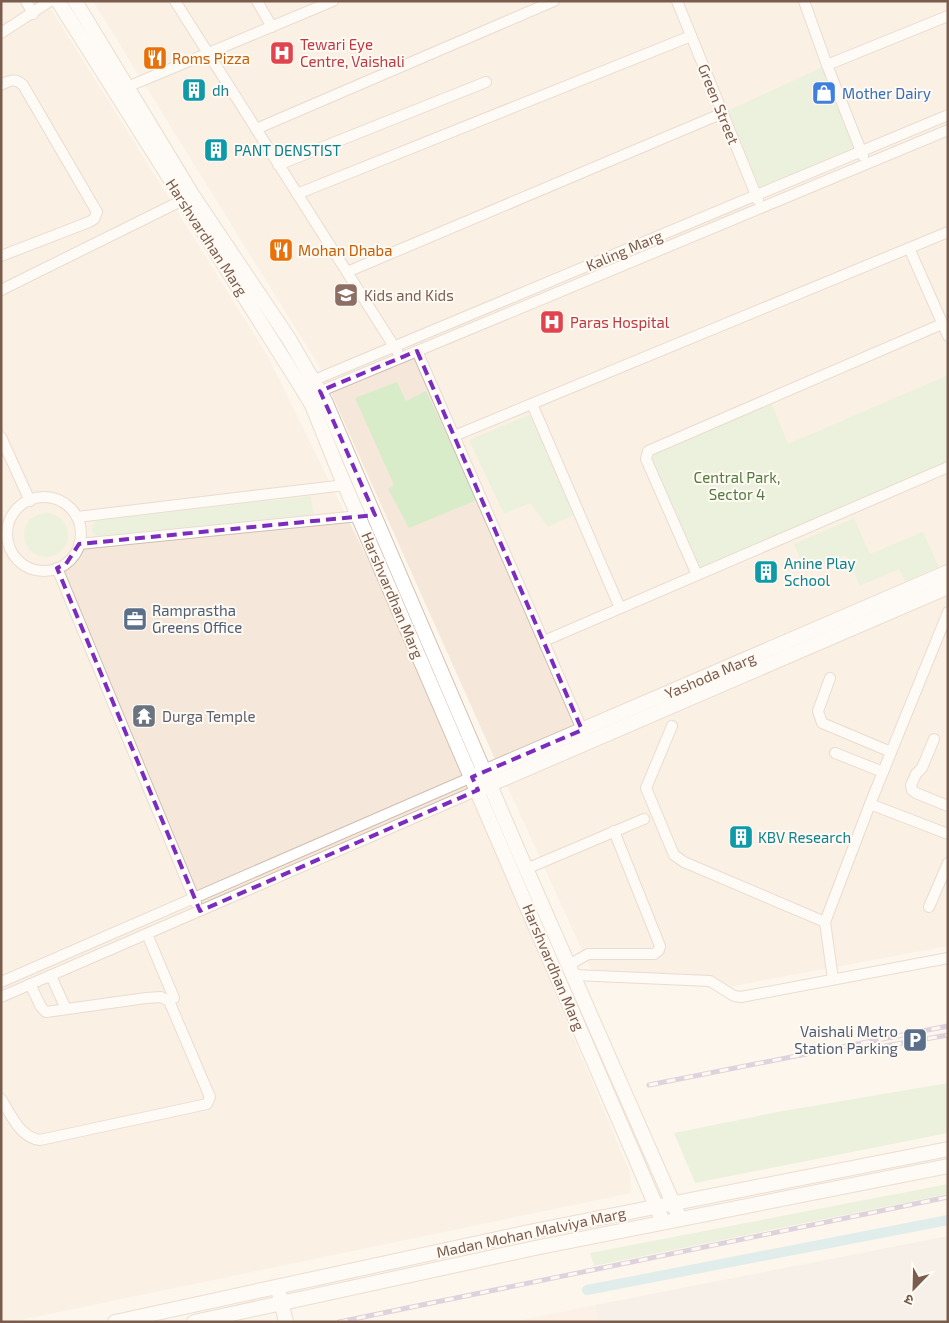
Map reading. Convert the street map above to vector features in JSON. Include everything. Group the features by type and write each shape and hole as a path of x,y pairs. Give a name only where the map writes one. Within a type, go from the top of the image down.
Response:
{"street":[{"path":"26,1 33,14"},
{"path":"1,32 33,14 50,1"},
{"name":"Harshvardhan Marg","path":"58,1 188,198 289,339 310,388 345,485 481,781 526,869 680,1219"},
{"name":"Harshvardhan Marg","path":"75,1 127,87 188,198"},
{"path":"175,1 401,358"},
{"path":"257,1 272,27"},
{"path":"127,87 333,1"},
{"path":"256,129 554,1"},
{"name":"Green Street","path":"677,1 761,207"},
{"path":"804,1 866,164"},
{"path":"827,65 948,16"},
{"path":"297,194 691,36"},
{"path":"1,86 13,80 19,81 23,85 97,212 94,219 89,222 1,256"},
{"path":"278,164 486,82"},
{"path":"347,272 723,113"},
{"name":"Kaling Marg","path":"310,388 394,346 861,151 947,118"},
{"name":"Kaling Marg","path":"310,388 401,358 948,130"},
{"path":"1,290 188,198"},
{"path":"454,436 948,232"},
{"path":"909,248 948,336"},
{"path":"697,575 646,459 648,451 942,324"},
{"path":"417,351 585,736"},
{"name":"Harshvardhan Marg","path":"310,388 361,483 375,515 481,781 663,1222"},
{"path":"532,404 620,608"},
{"path":"1,437 30,501"},
{"path":"544,641 948,467"},
{"path":"76,517 361,483"},
{"path":"37,498 54,499 70,508 76,517 80,525 81,536 73,557 65,565 41,571 30,568 6,551 8,541 5,521 20,507 30,501 37,498"},
{"path":"79,544 375,515"},
{"path":"56,568 200,911"},
{"name":"Yashoda Marg","path":"481,781 948,572"},
{"name":"Yashoda Marg","path":"585,736 948,587"},
{"path":"833,979 825,922 870,804 948,612"},
{"path":"830,678 818,711 822,723 891,752"},
{"path":"672,726 646,788 674,855 684,862 825,922"},
{"path":"934,739 922,768 916,774 911,785 912,790 948,806"},
{"path":"835,753 883,772"},
{"path":"1,982 194,898 481,781"},
{"path":"1,997 200,911 481,781"},
{"path":"870,804 948,834"},
{"path":"526,869 644,819"},
{"path":"571,970 588,954 654,954 659,950 660,946 614,831"},
{"path":"929,907 948,863"},
{"path":"147,934 174,998"},
{"path":"571,970 710,980 738,997 948,958"},
{"path":"51,976 66,1009"},
{"path":"1,1099 24,1134 30,1138 40,1140 207,1104 210,1097 169,1001 165,998 146,998 46,1012 43,1010 30,984"},
{"name":"Madan Mohan Malviya Marg","path":"115,1322 529,1232 948,1149"},
{"name":"Madan Mohan Malviya Marg","path":"194,1322 535,1248 948,1166"},
{"path":"277,1286 286,1322"}],"highlighted area":[{"path":"417,351 582,730 472,777 478,790 200,911 57,568 66,564 79,544 375,515 320,391"}],"shaded area":[{"path":"1,1 46,1 267,355 376,576 510,886 630,1173 631,1193 11,1322 1,1322"},
{"path":"93,1 948,1 948,946 717,989 709,975 593,974 319,366"},
{"path":"948,1236 948,1322 598,1322 595,1305"},
{"path":"595,1305 598,1322 513,1322"}],"green space":[{"path":"827,65 861,151 756,195 723,113"},
{"name":"Central Park, Sector 4","path":"948,375 948,461 701,569 650,454 772,404 788,444"},
{"path":"397,382 406,401 426,391 477,500 409,528 388,489 394,485 355,398"},
{"path":"536,412 579,513 548,527 530,503 504,514 469,440"},
{"path":"311,496 314,517 102,538 92,532 92,526 96,521 101,520"},
{"path":"50,513 62,519 67,526 67,544 62,551 55,556 42,557 34,554 27,547 24,531 27,523 34,516"},
{"path":"854,518 870,554 923,532 939,567 905,582 899,569 860,586 846,555 806,572 794,544"},
{"path":"948,1083 948,1133 695,1183 674,1133 777,1112"},
{"path":"948,1184 948,1194 594,1266 590,1253"}],"waterway":[{"path":"587,1290 948,1220"}],"railway":[{"path":"649,1085 948,1026"},
{"path":"857,1051 948,1035"},
{"path":"339,1322 948,1197"}],"place":[{"name":"Tewari Eye Centre, Vaishali","path":"282,53"},
{"name":"Roms Pizza","path":"155,58"},
{"name":"dh","path":"194,90"},
{"name":"Mother Dairy","path":"824,93"},
{"name":"PANT DENSTIST","path":"216,150"},
{"name":"Mohan Dhaba","path":"281,250"},
{"name":"Kids and Kids","path":"346,295"},
{"name":"Paras Hospital","path":"552,322"},
{"name":"Anine Play School","path":"766,572"},
{"name":"Ramprastha Greens Office","path":"135,619"},
{"name":"Durga Temple","path":"144,716"},
{"name":"KBV Research","path":"741,837"},
{"name":"Vaishali Metro Station Parking","path":"915,1040"}]}
